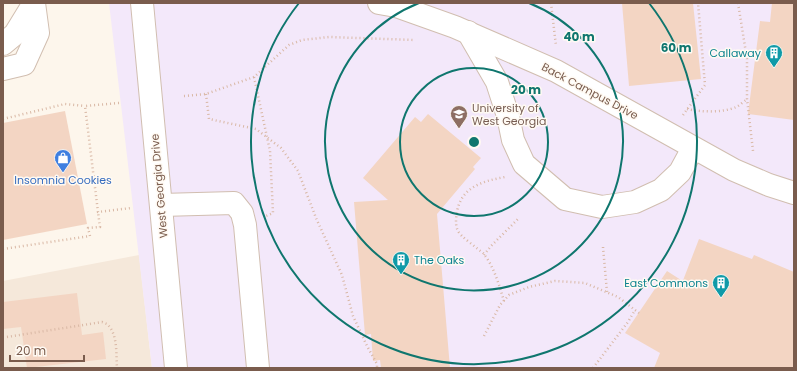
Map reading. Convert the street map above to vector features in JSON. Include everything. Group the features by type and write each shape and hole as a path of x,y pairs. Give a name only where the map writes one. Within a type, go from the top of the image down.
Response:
{"street":[{"path":"3,43 15,34 34,3"},
{"path":"3,69 24,64 38,33 34,3"},
{"name":"West Georgia Drive","path":"142,3 176,368"},
{"name":"Back Campus Drive","path":"379,3 396,6 468,32 556,71 734,170 769,185 794,193"},
{"path":"468,32 497,82 508,116 513,140 524,164 565,198 602,207 635,202 661,190 666,186 680,172 693,148"},
{"path":"161,205 234,204 242,213 245,225 258,368"}],"path":[{"path":"551,3 556,48"},
{"path":"680,119 705,85 698,3"},
{"path":"738,3 747,59 747,99 753,156"},
{"path":"184,96 206,94 254,77 289,45 302,40 330,37 416,40"},
{"path":"254,77 270,151 273,213"},
{"path":"206,94 209,119 256,129 281,148 298,171 316,218 342,275 353,316 377,364 377,368"},
{"path":"687,109 698,112 720,110 736,107 747,99"},
{"path":"3,118 65,104 85,106 119,103"},
{"path":"3,248 90,236 88,228 100,227 85,106"},
{"path":"504,301 494,272 484,255 458,231 456,221 459,204 466,193 479,183 507,177"},
{"path":"98,212 131,208"},
{"path":"484,255 518,219"},
{"path":"603,247 607,292"},
{"path":"484,336 498,309 509,296 529,287 555,281 585,283 618,297 639,313"},
{"path":"593,368 628,322 634,310"},
{"path":"6,337 102,322 107,324 113,333 116,345 117,368"}],"shaded area":[{"name":"University of West Georgia","path":"109,3 794,3 794,368 152,368"},
{"path":"139,255 152,368 3,368 3,281"}],"building":[{"path":"622,3 693,3 701,79 629,86"},
{"name":"Callaway","path":"772,3 794,3 794,120 748,114 760,21 770,22"},
{"path":"65,111 87,224 3,240 3,123"},
{"name":"The Oaks","path":"428,114 481,158 473,167 475,169 437,214 450,368 381,368 380,360 373,361 371,334 365,335 354,202 388,200 363,178 415,117 421,122"},
{"name":"East Commons","path":"699,239 752,259 754,255 794,272 794,368 654,368 660,353 625,333 667,271 681,280 682,283"},
{"path":"77,293 82,335 103,332 106,359 27,368 21,327 3,329 3,302"}],"place":[{"name":"Callaway","path":"774,68"},
{"name":"University of West Georgia","path":"459,129"},
{"name":"Insomnia Cookies","path":"63,173"},
{"name":"The Oaks","path":"401,275"},
{"name":"East Commons","path":"721,298"}]}
